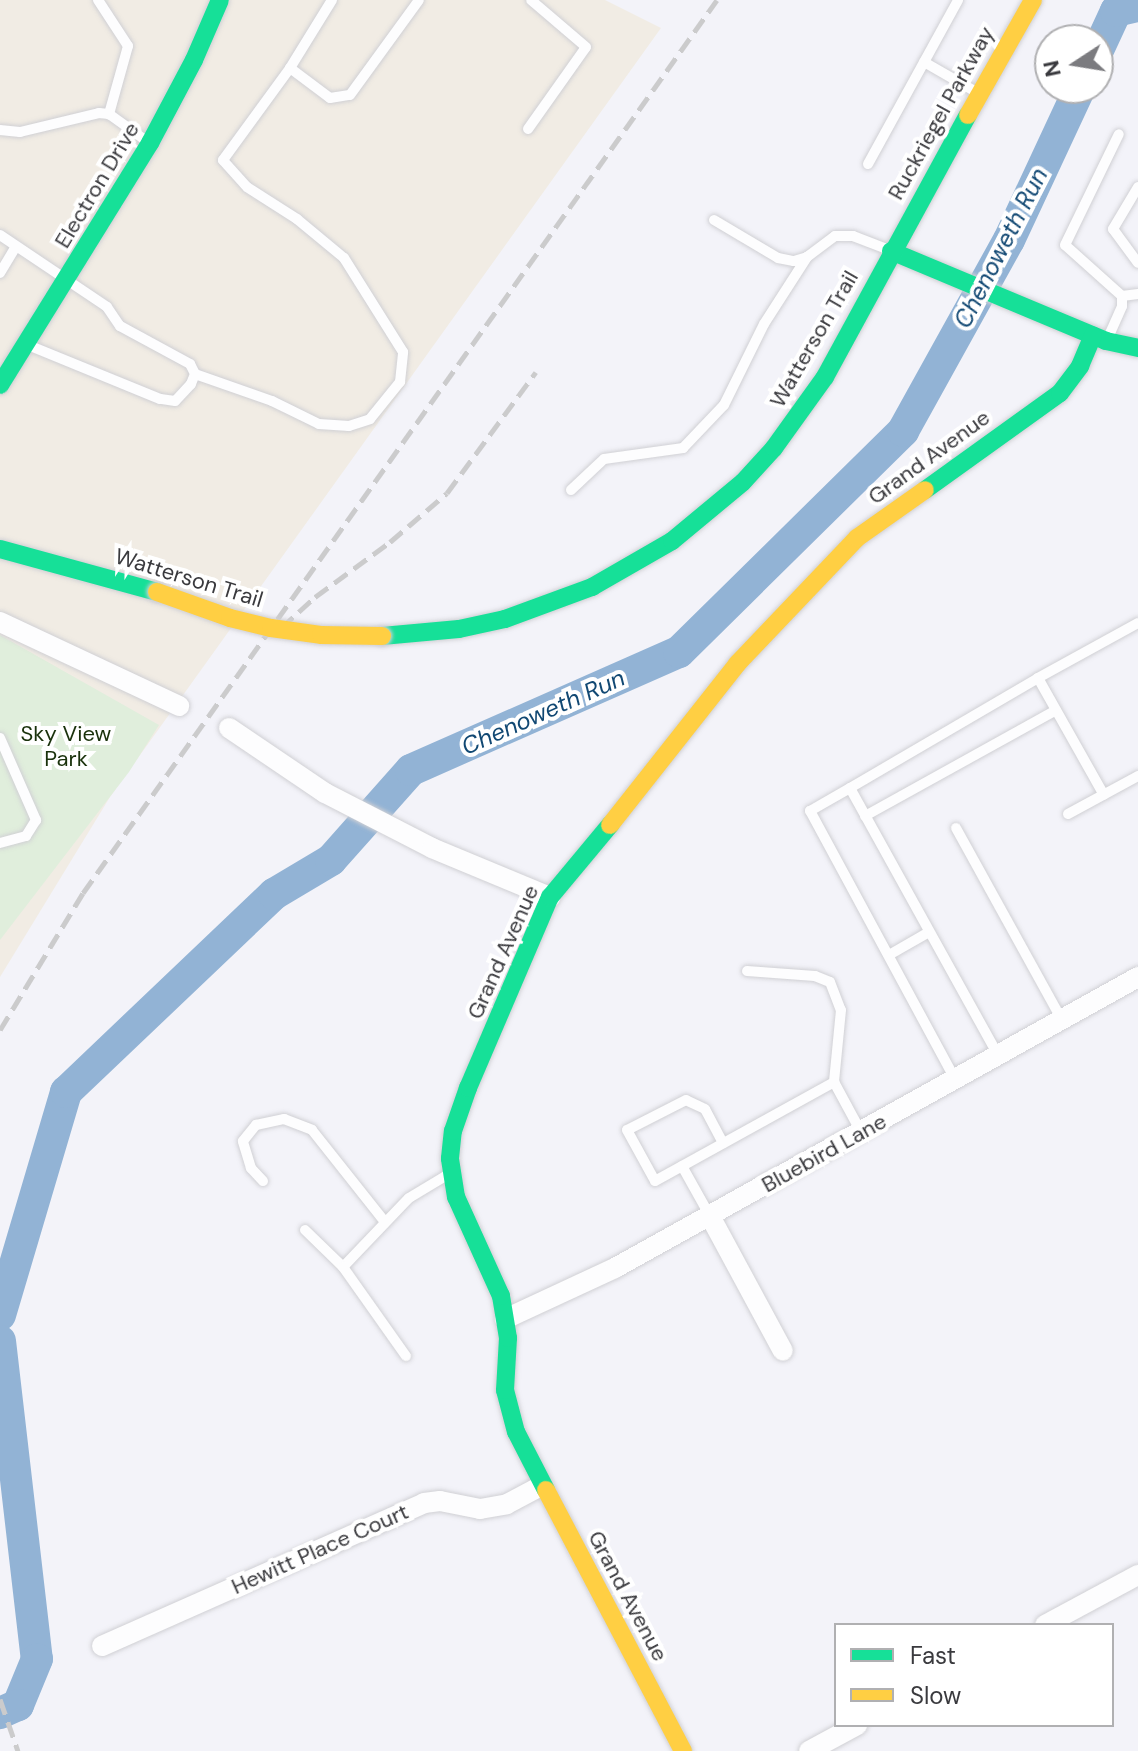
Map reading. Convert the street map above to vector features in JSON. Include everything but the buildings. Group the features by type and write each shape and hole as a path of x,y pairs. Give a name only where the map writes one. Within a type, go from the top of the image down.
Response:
{"street":[{"name":"Electron Drive","path":"0,385 150,143 194,60 220,0"},
{"name":"Ruckriegel Parkway","path":"891,251 1033,0"},
{"path":"891,251 1100,339 1138,348"},
{"name":"Watterson Trail","path":"0,549 157,592 230,618 321,635 382,636 459,629 549,605 633,566 697,523 743,482 803,411 891,251"},
{"name":"Grand Avenue","path":"683,1751 542,1485 508,1410 505,1319 501,1296 456,1197 451,1173 453,1131 468,1088 550,897 653,774 737,664 857,538 1060,393 1100,339"},
{"path":"0,622 179,706"},
{"path":"229,728 347,804 492,875 550,897"},
{"name":"Bluebird Lane","path":"505,1319 615,1268 1138,977"},
{"path":"710,1216 783,1351"},
{"name":"Hewitt Place Court","path":"102,1646 424,1503 440,1501 480,1509 507,1504 542,1485"},
{"path":"1049,1623 1138,1575"},
{"path":"809,1751 853,1727"}],"lane":[{"path":"98,0 128,46 109,114"},
{"path":"0,235 107,307 120,326 190,364 195,374 272,401 319,424 349,426 370,419 400,382 403,352 344,258 297,219 247,187 223,160 290,68 332,0"},
{"path":"290,68 330,98 350,95 419,0"},
{"path":"528,129 586,47 531,0"},
{"path":"868,164 958,0"},
{"path":"924,62 980,93"},
{"path":"0,130 20,132 82,114 109,114 150,143"},
{"path":"1100,339 1122,306 1122,296 1065,245 1119,134"},
{"path":"1138,187 1113,229 1138,263"},
{"path":"714,220 778,258 794,261 807,257 835,236 853,236 891,251"},
{"path":"0,273 16,246"},
{"path":"571,490 604,459 683,448 724,405 764,324 807,257"},
{"path":"1122,296 1138,294"},
{"path":"26,344 160,399 175,401 191,384 195,374"},
{"path":"955,1079 810,811 1138,623"},
{"path":"1038,678 1104,795"},
{"path":"865,816 1056,710"},
{"path":"0,738 36,820 26,836 0,843"},
{"path":"1068,814 1138,776"},
{"path":"850,788 998,1055"},
{"path":"956,828 1062,1020"},
{"path":"889,955 929,932"},
{"path":"747,971 815,976 830,982 841,1010 834,1082 861,1132"},
{"path":"723,1143 705,1109 686,1100 627,1130 655,1181 834,1082"},
{"path":"263,1181 251,1168 243,1141 256,1125 284,1119 312,1130 385,1222"},
{"path":"682,1166 710,1216"},
{"path":"343,1267 409,1198 451,1173"},
{"path":"305,1230 343,1267 406,1356"}],"shaded area":[{"path":"0,0 605,0 661,28 110,797 0,977"}],"green space":[{"name":"Sky View Park","path":"0,635 159,725 129,772 0,940"}],"waterway":[{"name":"Chenoweth Run","path":"1110,24 1116,11 1138,6"},
{"name":"Chenoweth Run","path":"0,1315 66,1092 274,894 331,860 411,770 679,652 903,431 1009,240 1073,104"},
{"name":"Chenoweth Run","path":"0,1341 37,1659 18,1705 0,1713"}],"railway":[{"path":"0,1030 83,893 717,0"},
{"path":"281,628 315,597 390,542 447,493 536,372"},
{"path":"0,1699 18,1751"}],"traffic: fast":[{"path":"0,385 150,143 194,60 220,0"},
{"path":"382,636 459,629 505,619 592,587 672,541 743,482 774,448 825,377 968,115"},
{"path":"891,251 1106,341 1138,348"},
{"path":"925,490 1060,393 1080,366 1093,336"},
{"path":"0,549 157,592"},
{"path":"546,1490 516,1432 505,1390 508,1338 501,1296 456,1197 450,1158 453,1131 468,1088 550,897 610,825"}],"traffic: slow":[{"path":"968,115 1033,0"},
{"path":"610,825 737,664 857,538 925,490"},
{"path":"157,592 230,618 271,628 321,635 382,636"},
{"path":"546,1490 683,1751"}]}
